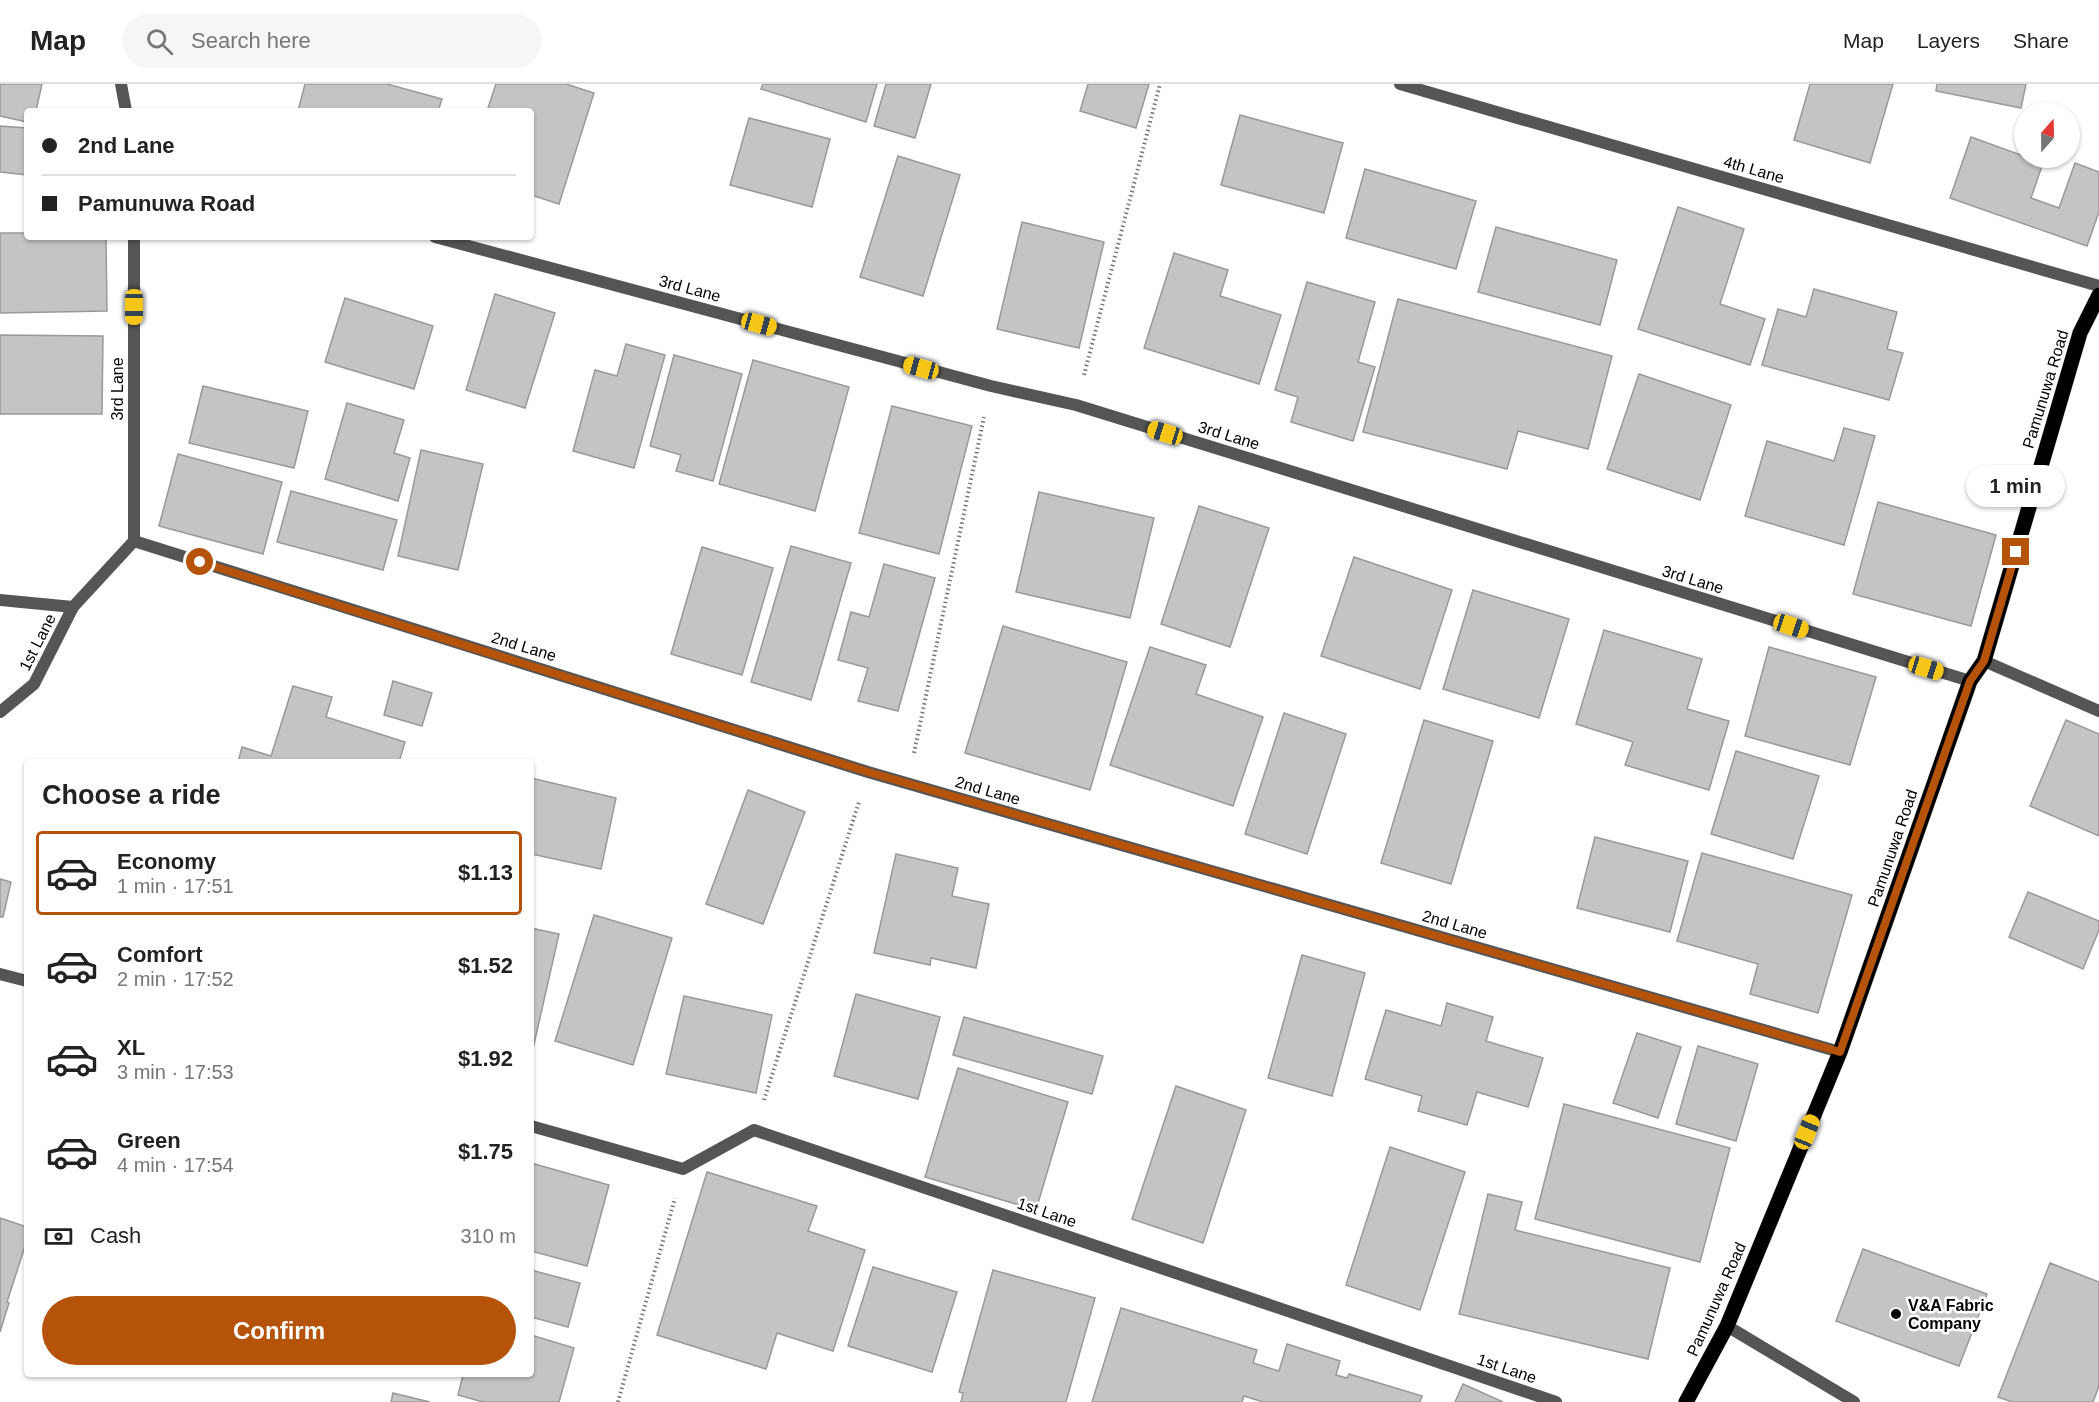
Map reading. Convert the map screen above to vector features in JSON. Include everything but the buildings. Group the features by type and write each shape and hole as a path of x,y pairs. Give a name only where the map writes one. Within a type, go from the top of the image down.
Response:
{"main road":[{"name":"Pamunuwa Road","path":"1686,1402 1727,1326 1840,1052 1970,681 1984,661 2080,333 2099,295"}],"street":[{"path":"121,84 125,108"},
{"name":"4th Lane","path":"1400,84 2099,286"},
{"name":"3rd Lane","path":"134,240 134,541"},
{"name":"3rd Lane","path":"446,240 991,386 1076,405 1970,681"},
{"name":"1st Lane","path":"0,712 34,684 73,607 134,541"},
{"name":"2nd Lane","path":"134,541 868,772 1840,1052"},
{"path":"0,600 73,607"},
{"path":"1984,661 2099,711"},
{"path":"0,974 24,980"},
{"path":"534,1127 683,1169 754,1130"},
{"name":"1st Lane","path":"754,1130 1556,1402"},
{"path":"1727,1326 1854,1402"}],"path":[{"path":"1076,405 1160,84"},
{"path":"908,783 991,386"},
{"path":"754,1130 868,772"},
{"path":"618,1402 683,1169"}],"place":[{"name":"V&A Fabric Company","path":"1896,1314"}],"route":[{"path":"200,562 868,772 1840,1052 1970,681 1984,661 2016,552"}]}
